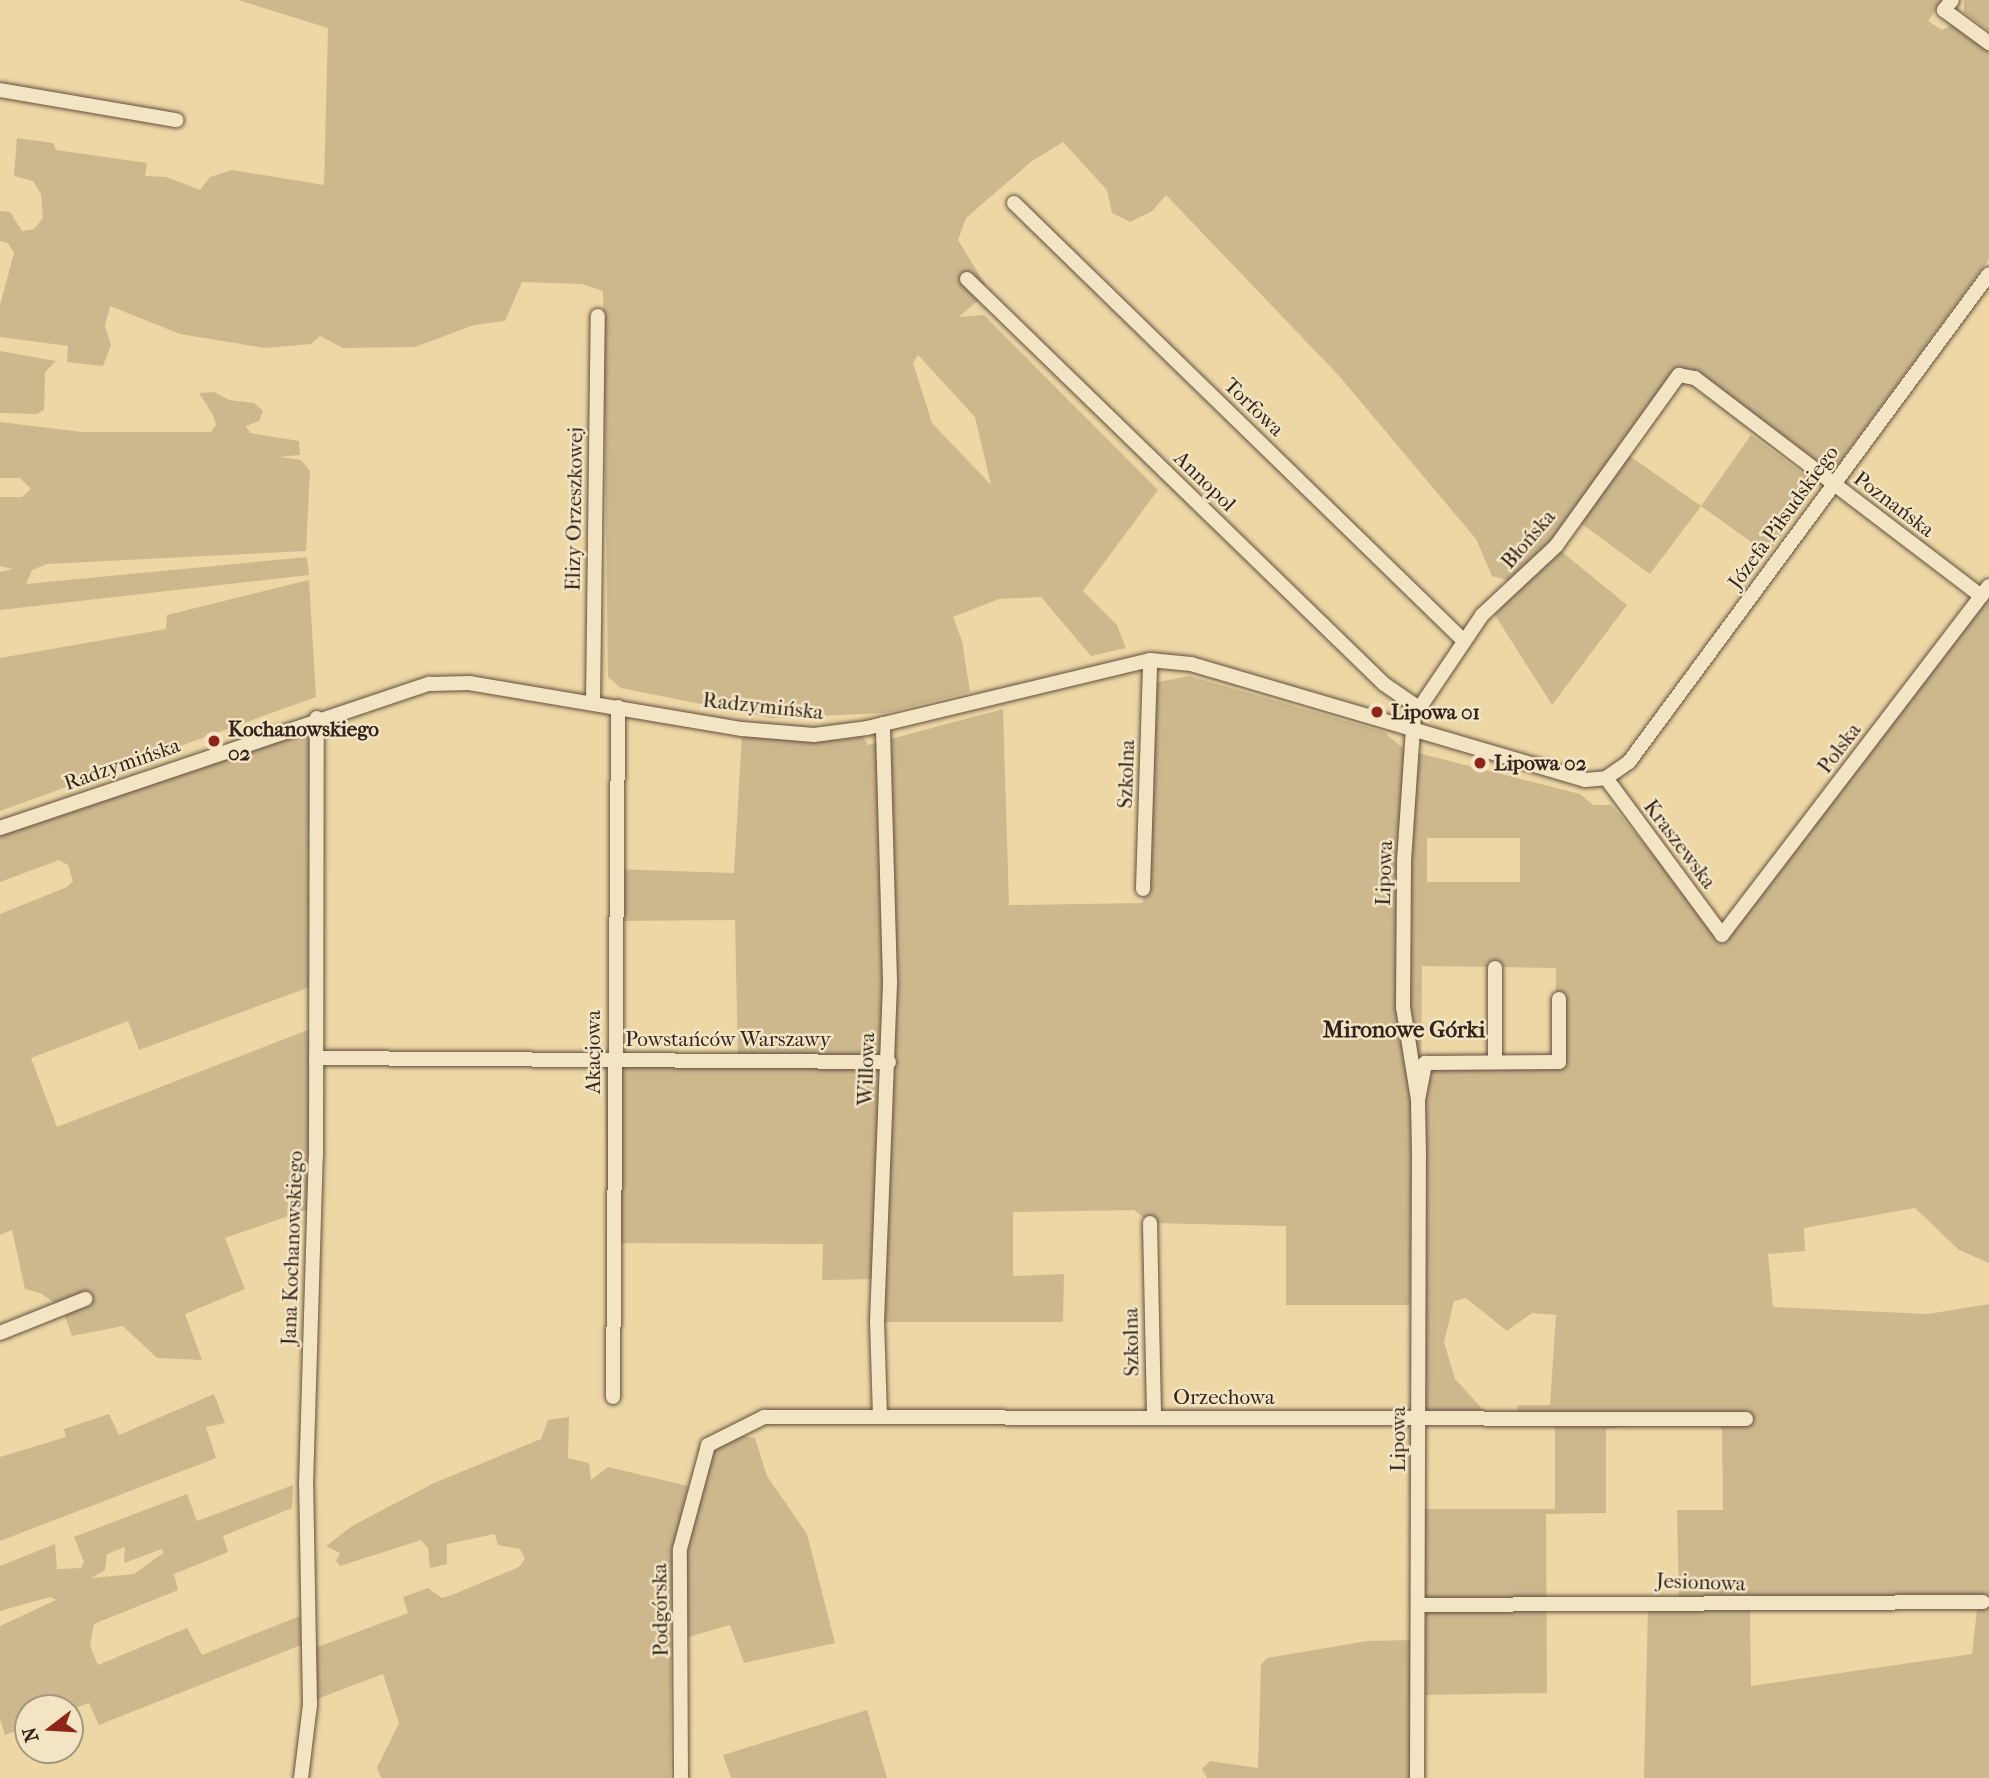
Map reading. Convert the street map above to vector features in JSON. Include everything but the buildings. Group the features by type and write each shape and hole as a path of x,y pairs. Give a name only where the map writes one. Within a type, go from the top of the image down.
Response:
{"street":[{"path":"1948,5 1989,43"},
{"path":"0,90 176,120"},
{"name":"Torfowa","path":"1014,203 1464,642"},
{"name":"Józefa Piłsudskiego","path":"1606,778 1629,762 1989,274"},
{"name":"Annopol","path":"967,279 1384,684 1419,708"},
{"name":"Elizy Orzeszkowej","path":"593,703 598,316"},
{"name":"Błońska","path":"1412,730 1419,708 1482,615 1556,547 1679,374"},
{"name":"Poznańska","path":"1679,374 1695,378 1833,484 1985,591"},
{"name":"Polska","path":"1722,935 1985,591"},
{"name":"Radzymińska","path":"0,828 317,718 411,688 444,683 794,734 829,734 883,724 1150,660 1191,664 1585,780 1606,778"},
{"name":"Szkolna","path":"1143,889 1150,660"},
{"name":"Akacjowa","path":"613,1396 618,707"},
{"name":"Jana Kochanowskiego","path":"301,1778 310,1705 306,1485 316,1058 317,718"},
{"name":"Willowa","path":"880,1416 877,1301 889,1062 883,724"},
{"name":"Lipowa","path":"1412,730 1402,1007 1418,1100 1417,1778"},
{"name":"Kraszewska","path":"1606,778 1722,935"},
{"path":"1495,968 1495,1062 1559,1062 1559,999"},
{"name":"Powstańców Warszawy","path":"316,1058 889,1062"},
{"name":"Lipowa","path":"1418,1100 1425,1063 1495,1062"},
{"name":"Szkolna","path":"1150,1223 1154,1418"},
{"path":"0,1334 85,1299"},
{"name":"Orzechowa","path":"708,1445 776,1414 1746,1419"},
{"name":"Podgórska","path":"681,1778 678,1564 708,1445"},
{"name":"Jesionowa","path":"1418,1605 1983,1602"}],"shaded area":[{"path":"238,0 1943,0 1928,21 1942,30 1952,25 1989,52 1989,259 1834,470 1825,472 1693,373 1672,375 1617,447 1701,506 1650,574 1575,519 1556,547 1627,605 1552,705 1495,615 1536,562 1511,581 1492,576 1476,539 1340,377 1166,195 1152,211 1130,222 1112,213 1107,190 1063,142 1032,161 966,218 958,240 985,284 983,296 959,317 984,315 1158,490 1083,591 1117,625 1126,648 1091,656 1041,597 999,599 953,617 962,641 970,692 885,713 772,718 621,688 608,677 603,291 582,284 522,282 505,321 474,325 415,347 343,348 320,336 311,344 265,348 180,334 110,306 105,326 111,345 103,366 67,362 68,346 0,337 0,305 14,253 8,243 0,241 0,211 10,212 22,231 34,229 43,218 41,194 33,181 14,176 17,138 53,143 56,150 147,163 145,176 166,177 200,190 210,177 232,170 324,185 328,28","holes":["918,355 975,417 991,485 932,423 913,363"]},
{"path":"1964,0 1989,0 1989,31 1964,12"},
{"path":"0,351 56,361 45,372 44,410 37,414 0,413"},
{"path":"214,392 229,400 254,403 263,411 259,421 246,426 250,433 299,441 300,455 279,457 301,460 310,471 306,551 47,564 32,570 26,584 307,557 309,575 0,610 0,572 13,569 0,566 0,497 22,497 31,489 20,478 0,478 0,422 82,432 211,432 216,425 213,415 199,393"},
{"path":"1751,435 1817,484 1768,554 1701,506"},
{"path":"309,580 316,697 0,811 0,658 166,629 167,615"},
{"path":"1989,584 1989,1263 1959,1250 1915,1208 1804,1228 1805,1251 1768,1254 1773,1307 1928,1314 1989,1304 1989,1778 1644,1778 1648,1607 1679,1607 1677,1510 1723,1510 1722,1429 1697,1418 1606,1429 1606,1513 1546,1514 1547,1693 1425,1695 1422,1509 1555,1509 1555,1426 1513,1423 1518,1405 1550,1405 1556,1315 1532,1313 1507,1331 1466,1298 1454,1301 1444,1342 1455,1379 1487,1414 1424,1414 1425,1096 1429,1066 1555,1066 1556,968 1422,966 1421,1079 1407,1002 1413,761 1418,753 1580,794 1593,805 1611,805 1722,935","holes":["1427,838 1520,838 1520,882 1427,882","1977,1609 1972,1654 1751,1686 1750,1610"]},
{"path":"1189,676 1384,732 1405,750 1399,1010 1412,1108 1410,1305 1286,1305 1286,1226 1150,1223 1134,1210 1013,1212 1013,1276 1064,1274 1063,1322 881,1322 881,1279 822,1280 823,1244 607,1243 605,1060 738,1062 735,920 611,921 612,869 734,873 742,734 841,740 862,735 868,745 1003,709 1009,905 1143,903 1152,683"},
{"path":"318,721 315,985 139,1050 128,1021 31,1058 57,1127 308,1030 314,1065 312,1208 225,1238 245,1289 185,1314 202,1360 157,1358 123,1326 72,1336 62,1308 40,1293 25,1289 12,1230 0,1235 0,914 67,887 73,881 68,865 59,860 0,882 0,828"},
{"path":"214,1394 225,1423 206,1427 216,1458 0,1541 0,1457 66,1437 64,1429 109,1414 119,1435"},
{"path":"569,1417 568,1458 589,1463 591,1480 608,1467 688,1486 672,1555 670,1778 381,1778 377,1768 399,1723 383,1674 317,1699 315,1648 408,1613 403,1597 428,1588 442,1598 452,1595 519,1567 525,1559 520,1549 498,1545 495,1534 447,1544 447,1564 430,1568 428,1548 421,1540 340,1566 336,1561 340,1553 326,1546 352,1526 434,1483 541,1439 548,1420"},
{"path":"741,1436 755,1438 767,1476 807,1534 835,1643 744,1663 730,1625 688,1637 683,1577 688,1523 704,1454"},
{"path":"293,1485 292,1508 223,1536 228,1552 174,1574 178,1590 94,1624 90,1646 98,1665 187,1628 202,1655 300,1616 301,1645 99,1725 89,1703 84,1705 84,1694 14,1694 14,1731 5,1735 0,1719 0,1626 56,1600 50,1597 0,1611 0,1566 55,1544 57,1569 81,1568 84,1562 74,1537 187,1494 197,1521","holes":["125,1547 124,1563 162,1549 163,1553 134,1574 91,1578 105,1570 107,1554"]},
{"path":"1413,1640 1413,1778 1207,1778 1202,1769 1210,1761 1258,1768 1261,1665 1267,1658 1367,1641"},
{"path":"867,1710 887,1778 731,1778 723,1755"}],"place":[{"name":"Lipowa 01","path":"1377,712"},
{"name":"Kochanowskiego 02","path":"214,741"},
{"name":"Lipowa 02","path":"1480,763"}],"district":[{"name":"Mironowe Górki","path":"1404,1030"}]}
